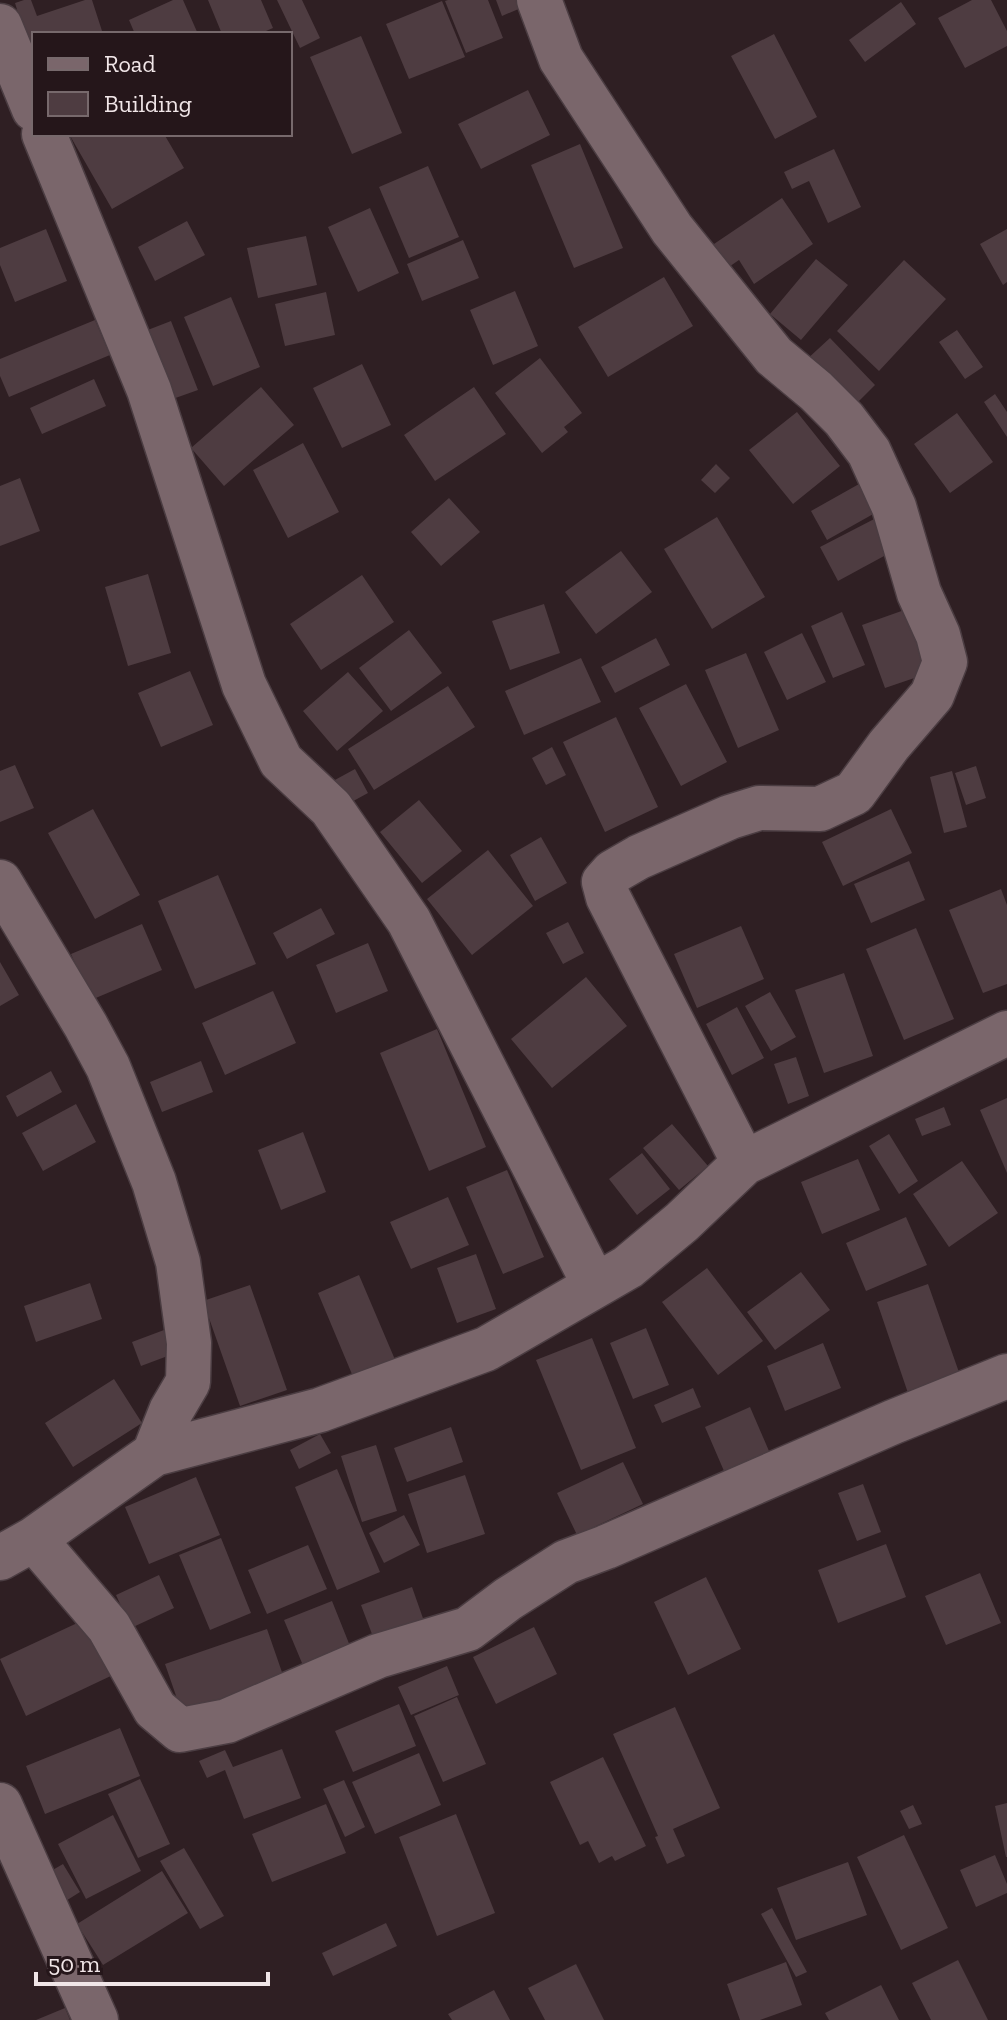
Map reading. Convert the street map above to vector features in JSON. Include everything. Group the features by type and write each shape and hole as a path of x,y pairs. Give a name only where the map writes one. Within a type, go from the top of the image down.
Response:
{"street":[{"path":"539,0 561,59 672,229 774,356 844,419 869,452 894,507 919,593 938,635 945,662 932,695 889,745 854,793 820,809 759,808 730,817 639,857 613,872 604,882 608,897 744,1163"},
{"path":"0,26 32,104"},
{"path":"45,136 149,390 244,685 281,761 331,808 409,921 595,1286"},
{"path":"0,882 108,1067 154,1182 178,1262 189,1343 188,1382 171,1411 154,1454"},
{"path":"1007,1033 744,1163 672,1231 628,1267 486,1349 320,1410 154,1454 17,1549 109,1627 155,1709 180,1730 227,1721 378,1656 468,1629 566,1562 1007,1376"},
{"path":"0,1805 96,2020"}],"building":[{"path":"31,0 37,16 92,0 102,32 32,32 32,58 15,3"},
{"path":"173,0 183,0 197,32 134,32 129,20"},
{"path":"208,0 261,0 273,28 264,32 221,32"},
{"path":"277,0 302,0 320,38 300,48"},
{"path":"488,0 503,38 466,53 445,1"},
{"path":"496,0 526,0 528,5 502,16"},
{"path":"972,0 991,0 1007,31 1007,46 965,68 938,18"},
{"path":"442,1 465,57 409,79 386,24"},
{"path":"901,2 916,24 865,62 849,40"},
{"path":"774,34 817,117 775,139 731,56"},
{"path":"361,36 402,133 352,154 310,57"},
{"path":"528,90 550,135 481,169 458,124"},
{"path":"70,136 165,136 184,168 112,209"},
{"path":"580,144 623,248 574,268 531,165"},
{"path":"834,149 861,207 828,223 809,181 792,189 784,172"},
{"path":"428,166 459,237 409,258 379,187"},
{"path":"782,198 813,244 754,284 739,260 723,271 708,248"},
{"path":"370,208 399,273 358,292 328,227"},
{"path":"187,221 205,255 155,281 138,247"},
{"path":"46,229 67,281 15,302 0,265 0,248"},
{"path":"1007,229 1007,282 1003,285 980,244"},
{"path":"306,236 317,285 258,298 247,248"},
{"path":"463,240 479,278 422,301 407,264"},
{"path":"816,259 848,285 801,340 770,314"},
{"path":"904,260 946,299 879,371 837,331"},
{"path":"664,277 693,326 608,377 578,327"},
{"path":"515,291 538,346 493,365 470,310"},
{"path":"326,292 335,335 285,346 275,304"},
{"path":"231,297 260,367 213,386 184,317"},
{"path":"95,320 110,355 9,397 0,376 0,359"},
{"path":"171,321 198,390 167,401 140,333"},
{"path":"957,330 983,367 965,379 939,342"},
{"path":"830,338 875,385 851,409 805,361"},
{"path":"540,358 582,413 564,427 568,432 542,453 495,393"},
{"path":"362,364 391,425 342,448 313,388"},
{"path":"94,379 106,406 42,434 30,408"},
{"path":"261,387 294,425 224,486 191,448"},
{"path":"474,387 506,434 435,481 404,435"},
{"path":"995,394 1007,412 1007,437 984,402"},
{"path":"797,412 840,466 793,504 749,450"},
{"path":"957,413 993,462 950,493 914,444"},
{"path":"303,443 339,512 288,538 253,470"},
{"path":"716,464 730,478 715,493 701,480"},
{"path":"20,478 40,531 0,546 0,486"},
{"path":"859,484 875,513 827,540 811,511"},
{"path":"449,498 480,532 441,566 411,532"},
{"path":"880,516 897,549 838,581 820,547"},
{"path":"717,517 765,597 712,629 664,549"},
{"path":"621,551 652,592 596,634 565,592"},
{"path":"148,574 171,653 128,666 105,587"},
{"path":"362,575 394,622 321,670 290,624"},
{"path":"544,604 560,653 510,670 492,621"},
{"path":"910,608 932,672 885,688 862,625"},
{"path":"842,612 865,665 833,678 811,626"},
{"path":"409,630 442,673 391,711 359,668"},
{"path":"802,633 826,682 787,700 764,652"},
{"path":"656,638 670,665 615,693 601,667"},
{"path":"746,653 779,730 738,748 705,670"},
{"path":"581,658 601,702 524,735 505,691"},
{"path":"190,671 213,725 161,747 138,693"},
{"path":"348,672 383,711 337,751 303,711"},
{"path":"686,684 727,762 681,786 639,708"},
{"path":"448,686 475,727 374,790 348,749"},
{"path":"616,717 658,807 605,832 563,742"},
{"path":"552,747 566,775 546,785 532,758"},
{"path":"15,765 34,808 0,822 0,771"},
{"path":"976,766 986,798 966,805 955,773"},
{"path":"355,769 368,793 346,805 333,781"},
{"path":"952,771 967,827 944,833 930,777"},
{"path":"419,800 462,851 422,883 380,832"},
{"path":"93,809 140,895 95,919 48,833"},
{"path":"891,809 912,853 843,886 822,842"},
{"path":"541,837 567,883 535,901 510,855"},
{"path":"488,850 533,906 472,955 427,899"},
{"path":"909,861 925,900 871,923 854,884"},
{"path":"218,875 256,964 195,989 158,901"},
{"path":"1001,889 1007,905 1007,984 983,993 949,910"},
{"path":"321,908 335,934 287,959 273,933"},
{"path":"568,922 584,953 563,964 546,933"},
{"path":"142,924 162,970 91,1000 71,954"},
{"path":"741,926 764,979 697,1008 674,954"},
{"path":"916,928 954,1019 904,1040 866,949"},
{"path":"368,943 388,991 336,1013 316,965"},
{"path":"0,962 19,995 0,1006"},
{"path":"844,973 873,1056 824,1073 795,990"},
{"path":"586,977 627,1026 552,1088 511,1039"},
{"path":"273,991 296,1043 225,1075 202,1023"},
{"path":"770,992 796,1037 771,1051 745,1006"},
{"path":"737,1007 764,1058 732,1075 706,1024"},
{"path":"437,1029 486,1147 429,1171 380,1053"},
{"path":"796,1057 809,1096 788,1104 774,1064"},
{"path":"201,1061 213,1092 162,1112 150,1082"},
{"path":"51,1071 62,1092 17,1117 6,1096"},
{"path":"1007,1098 1007,1173 980,1110"},
{"path":"76,1104 96,1142 43,1171 22,1133"},
{"path":"944,1107 951,1125 922,1136 915,1119"},
{"path":"672,1124 708,1166 679,1190 643,1148"},
{"path":"303,1132 326,1192 281,1210 258,1150"},
{"path":"889,1134 918,1181 899,1194 869,1146"},
{"path":"642,1153 670,1189 637,1215 609,1179"},
{"path":"858,1159 880,1210 822,1234 801,1182"},
{"path":"962,1161 998,1213 949,1247 913,1194"},
{"path":"507,1170 544,1257 503,1274 466,1187"},
{"path":"448,1197 469,1245 411,1269 390,1222"},
{"path":"906,1217 927,1265 866,1291 846,1243"},
{"path":"476,1254 496,1309 457,1323 437,1268"},
{"path":"707,1268 763,1341 718,1375 662,1302"},
{"path":"801,1272 830,1310 775,1350 747,1312"},
{"path":"359,1275 396,1362 354,1379 318,1293"},
{"path":"90,1283 102,1319 36,1342 24,1306"},
{"path":"928,1284 961,1378 909,1396 877,1302"},
{"path":"250,1285 287,1390 240,1406 203,1301"},
{"path":"646,1328 669,1385 633,1399 610,1343"},
{"path":"164,1330 173,1354 141,1366 132,1342"},
{"path":"592,1338 636,1448 581,1470 536,1360"},
{"path":"823,1343 841,1388 785,1411 767,1366"},
{"path":"114,1379 142,1423 73,1467 45,1423"},
{"path":"693,1388 701,1407 662,1423 654,1405"},
{"path":"750,1407 772,1458 727,1478 705,1427"},
{"path":"451,1427 463,1462 407,1482 394,1448"},
{"path":"320,1434 331,1453 299,1469 290,1450"},
{"path":"376,1445 397,1511 362,1522 341,1456"},
{"path":"623,1462 643,1504 577,1535 557,1493"},
{"path":"337,1469 380,1572 337,1590 295,1487"},
{"path":"465,1475 485,1534 427,1553 408,1494"},
{"path":"196,1477 220,1535 149,1564 125,1507"},
{"path":"863,1484 881,1532 857,1541 838,1493"},
{"path":"404,1515 420,1545 384,1563 369,1533"},
{"path":"221,1538 251,1613 210,1630 179,1555"},
{"path":"886,1544 906,1597 838,1623 818,1570"},
{"path":"308,1545 327,1589 267,1614 248,1570"},
{"path":"980,1573 1001,1623 946,1645 925,1596"},
{"path":"159,1575 174,1608 131,1628 116,1595"},
{"path":"706,1577 741,1649 688,1675 654,1602"},
{"path":"412,1587 425,1624 375,1642 361,1605"},
{"path":"332,1601 354,1656 307,1675 284,1620"},
{"path":"88,1618 115,1674 26,1716 0,1659"},
{"path":"534,1627 557,1674 496,1704 473,1657"},
{"path":"267,1629 284,1678 182,1713 165,1664"},
{"path":"447,1666 459,1695 411,1715 398,1687"},
{"path":"457,1697 486,1764 443,1782 414,1716"},
{"path":"399,1704 416,1746 353,1772 335,1731"},
{"path":"675,1707 720,1808 673,1829 685,1856 667,1864 655,1837 658,1836 613,1734"},
{"path":"120,1728 140,1776 45,1814 26,1766"},
{"path":"282,1749 301,1798 244,1819 225,1770 207,1778 199,1761 225,1750 233,1767"},
{"path":"419,1753 441,1805 375,1834 352,1782"},
{"path":"603,1757 646,1846 615,1861 612,1856 599,1863 588,1841 580,1845 550,1782"},
{"path":"140,1779 170,1844 138,1858 108,1794"},
{"path":"344,1780 365,1827 345,1837 323,1789"},
{"path":"1007,1803 1007,1857 1006,1857 995,1806"},
{"path":"326,1804 346,1853 272,1882 252,1834"},
{"path":"913,1805 922,1824 909,1829 900,1811"},
{"path":"456,1814 495,1913 437,1936 399,1837"},
{"path":"113,1815 141,1871 86,1899 58,1844"},
{"path":"904,1835 948,1928 901,1950 857,1857"},
{"path":"184,1848 224,1916 200,1929 160,1861"},
{"path":"995,1855 1007,1884 1007,1893 976,1907 960,1870"},
{"path":"848,1862 867,1915 796,1940 777,1888"},
{"path":"63,1864 80,1892 61,1904 44,1875"},
{"path":"162,1871 188,1913 103,1965 77,1924"},
{"path":"772,1908 807,1972 796,1977 761,1914"},
{"path":"386,1923 397,1946 333,1976 322,1953"},
{"path":"958,1960 988,2020 931,2020 912,1983"},
{"path":"786,1962 802,2005 760,2020 740,2020 727,1984"},
{"path":"576,1964 604,2020 545,2020 528,1988"},
{"path":"881,1985 899,2020 829,2020 825,2013"},
{"path":"494,1990 510,2020 452,2020 448,2014"},
{"path":"65,2008 70,2020 36,2020"}]}
